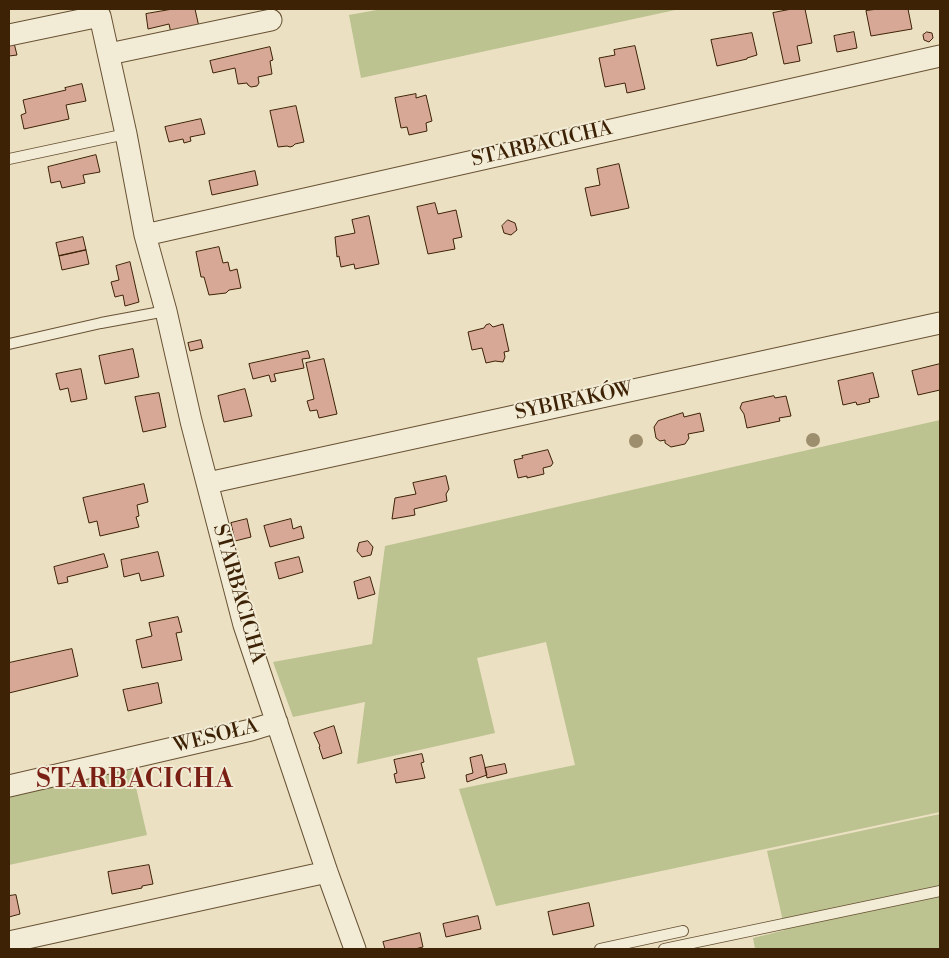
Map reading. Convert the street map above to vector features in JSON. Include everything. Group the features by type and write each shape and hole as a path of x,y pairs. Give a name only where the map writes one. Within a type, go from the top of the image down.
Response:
{"street":[{"name":"STARBACICHA","path":"9,35 100,16 126,134 145,235 166,311 191,421 244,625 326,872 355,949"},
{"path":"109,54 271,20"},
{"name":"STARBACICHA","path":"145,235 940,56"},
{"name":"SYBIRAKÓW","path":"208,483 940,323"},
{"name":"WESOŁA","path":"9,786 251,730 277,722"},
{"path":"9,942 326,872"}],"lane":[{"path":"9,159 126,134"},
{"path":"9,344 166,311"},
{"path":"664,949 940,891"},
{"path":"600,949 683,931"}],"green space":[{"path":"382,9 680,9 361,78 349,15"},
{"path":"940,420 940,812 496,906 459,789 575,765 546,642 477,658 495,733 357,764 365,702 293,717 273,662 372,644 385,546"},
{"path":"132,770 147,835 9,865 9,796"},
{"path":"940,814 940,949 755,949 753,938 785,930 767,851"}],"building":[{"path":"173,9 195,9 199,27 171,33 169,24 148,29 146,14"},
{"path":"792,9 805,9 812,43 797,46 800,61 784,64 773,13"},
{"path":"908,9 912,29 871,36 866,11"},
{"path":"854,32 857,48 837,52 834,36"},
{"path":"927,32 932,33 933,38 929,42 924,40 923,35"},
{"path":"752,33 757,55 717,66 711,40"},
{"path":"13,39 17,55 9,56 9,40"},
{"path":"635,46 645,89 627,93 625,83 605,87 599,58 615,55 614,50"},
{"path":"270,47 273,60 270,61 272,74 258,77 259,83 257,86 251,87 247,83 238,84 235,68 213,73 210,61"},
{"path":"82,84 86,101 66,105 69,119 24,129 21,115 26,113 23,100 66,90 65,88"},
{"path":"416,94 416,98 426,95 432,121 426,123 427,131 409,135 407,127 401,128 395,98"},
{"path":"296,106 304,142 290,147 278,147 270,111"},
{"path":"201,119 205,134 190,137 191,141 184,143 183,139 169,142 165,127"},
{"path":"96,155 100,172 83,175 85,183 62,188 60,181 51,183 48,167"},
{"path":"619,164 629,208 591,216 585,188 600,185 597,169"},
{"path":"255,171 258,185 212,195 209,181"},
{"path":"435,203 438,214 456,210 462,237 453,239 455,249 428,254 417,207"},
{"path":"369,216 379,264 355,269 354,264 341,267 339,256 337,257 335,237 355,233 352,220"},
{"path":"508,220 515,223 517,230 511,235 504,233 502,226"},
{"path":"83,237 86,250 59,256 56,243"},
{"path":"219,247 223,263 228,262 230,271 237,269 241,288 229,290 226,293 209,295 204,277 201,277 196,252"},
{"path":"86,250 89,264 62,270 59,256"},
{"path":"130,262 139,302 125,306 123,295 115,297 111,282 119,280 116,266"},
{"path":"490,324 493,327 503,324 509,351 504,352 503,362 486,363 482,348 472,350 468,332 484,328"},
{"path":"201,340 203,348 190,351 188,343"},
{"path":"133,349 139,377 105,384 99,356"},
{"path":"308,351 310,358 302,359 304,368 274,374 276,381 271,382 269,375 253,379 249,364"},
{"path":"324,359 337,414 319,418 317,410 310,411 307,401 314,399 306,363"},
{"path":"940,364 940,390 918,395 912,371"},
{"path":"81,369 87,399 71,402 68,388 60,390 56,374"},
{"path":"873,373 879,397 869,399 870,402 857,405 856,402 843,405 838,381"},
{"path":"245,389 252,416 224,422 218,396"},
{"path":"159,393 166,427 143,432 135,397"},
{"path":"774,396 775,398 786,396 791,416 779,418 780,421 747,428 744,414 740,408 742,403"},
{"path":"683,413 684,417 700,413 704,431 688,434 689,438 685,444 671,447 665,443 665,440 660,441 656,438 654,427 658,421"},
{"path":"548,450 553,463 551,466 543,468 544,474 518,478 514,460 523,458 522,456"},
{"path":"446,476 449,489 446,494 447,501 414,509 415,515 392,519 395,498 416,494 413,483"},
{"path":"144,484 148,502 137,505 139,516 136,517 139,527 100,536 97,521 89,523 83,498"},
{"path":"247,519 251,537 235,541 231,523"},
{"path":"291,519 293,529 301,526 304,538 270,547 264,526"},
{"path":"368,541 373,547 371,555 362,557 357,551 359,543"},
{"path":"158,552 164,576 141,581 139,573 124,577 121,560"},
{"path":"104,554 108,567 67,577 68,582 58,584 54,567"},
{"path":"299,557 303,572 279,579 275,563"},
{"path":"370,577 375,594 358,599 354,582"},
{"path":"178,617 182,632 176,633 182,660 142,668 136,640 152,636 149,623"},
{"path":"72,649 78,676 9,693 9,663"},
{"path":"158,683 162,703 128,711 123,690"},
{"path":"334,726 342,753 323,759 314,733"},
{"path":"422,754 424,762 421,763 425,778 396,783 394,774 397,773 394,760"},
{"path":"482,755 487,775 467,782 466,775 473,773 470,758"},
{"path":"505,764 507,773 487,778 485,768"},
{"path":"149,865 153,884 112,894 108,872"},
{"path":"16,895 20,914 9,917 9,896"},
{"path":"589,903 594,926 553,935 548,912"},
{"path":"478,916 481,929 446,937 443,924"},
{"path":"420,933 423,947 415,949 385,949 383,942"}],"district":[{"name":"STARBACICHA","path":"135,781"}]}
